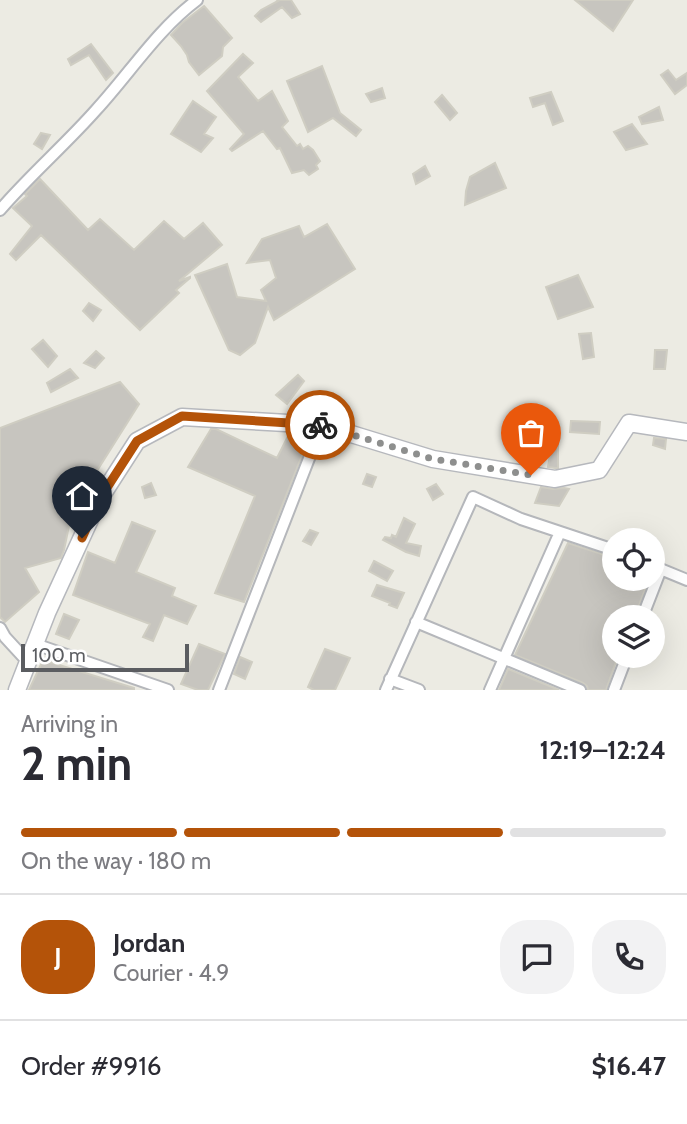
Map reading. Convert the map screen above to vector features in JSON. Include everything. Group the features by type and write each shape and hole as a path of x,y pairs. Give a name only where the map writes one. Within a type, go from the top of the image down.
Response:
{"street":[{"path":"0,211 104,102 158,35 197,0"},
{"path":"17,690 47,613 99,500 137,441 182,416 322,425 433,459 555,479 599,470 629,423 687,432"},
{"path":"219,690 322,425"},
{"path":"419,690 388,685 473,497 521,519 602,546"},
{"path":"490,690 561,532"},
{"path":"665,570 687,580"},
{"path":"416,622 580,690"},
{"path":"0,628 28,662"},
{"path":"35,644 167,690"},
{"path":"614,690 622,668"}],"building":[{"path":"291,0 300,14 292,18 282,7 261,22 255,16 278,1"},
{"path":"575,0 633,0 613,31"},
{"path":"204,6 232,38 223,47 222,56 199,75 171,35"},
{"path":"91,44 113,73 106,80 89,55 71,65 68,59"},
{"path":"243,54 253,63 238,77 258,101 272,91 288,121 282,127 297,146 300,144 303,149 308,146 320,161 316,165 318,169 309,175 304,170 292,173 280,148 277,149 263,131 232,151 230,149 244,134 207,91"},
{"path":"322,66 340,113 361,130 356,136 333,118 308,132 287,81"},
{"path":"668,70 676,80 687,73 687,85 675,94 661,75"},
{"path":"382,88 385,98 371,102 366,94"},
{"path":"551,92 563,121 553,125 545,103 533,107 530,98"},
{"path":"442,95 457,113 450,120 435,102"},
{"path":"193,101 216,117 204,134 213,138 201,152 171,134"},
{"path":"659,107 663,120 642,124 639,117"},
{"path":"632,124 647,144 626,150 614,132"},
{"path":"41,133 50,135 42,149 34,144"},
{"path":"495,163 506,188 465,205 470,177"},
{"path":"425,166 430,176 416,184 413,174"},
{"path":"40,179 88,230 100,219 134,250 164,221 184,239 203,223 222,245 179,281 190,277 176,290 179,293 140,330 41,235 16,260 10,254 32,226 13,208"},
{"path":"327,224 355,269 274,320 268,307 255,343 240,355 229,350 195,275 227,264 237,297 266,301 261,290 276,278 270,260 247,263 262,239 299,226 304,237"},
{"path":"578,275 593,307 558,319 546,287"},
{"path":"89,303 101,310 93,321 83,311"},
{"path":"591,333 594,357 583,359 579,334"},
{"path":"43,340 57,356 48,367 32,349"},
{"path":"655,350 667,350 665,369 654,369"},
{"path":"96,351 104,358 95,368 84,363"},
{"path":"70,369 78,378 51,392 47,383"},
{"path":"298,375 304,381 287,404 276,395"},
{"path":"120,382 139,404 88,485 79,478 61,558 25,568 39,592 5,622 0,617 0,428"},
{"path":"571,421 600,422 599,434 570,432"},
{"path":"211,429 277,458 289,434 310,435 244,602 215,593 255,496 188,467"},
{"path":"553,435 558,435 558,468 548,467 550,455 544,455 545,442 552,442"},
{"path":"654,438 666,439 665,449 653,445"},
{"path":"367,474 376,477 372,487 363,484"},
{"path":"151,483 156,495 145,498 142,487"},
{"path":"436,484 443,494 433,500 427,489"},
{"path":"541,487 569,489 559,506 535,503"},
{"path":"404,518 415,524 406,543 421,546 419,556 383,540 385,537 391,538 392,535 396,537"},
{"path":"132,522 155,531 136,572 175,588 172,596 196,606 187,624 164,615 153,641 143,637 150,624 73,595 88,552 115,563"},
{"path":"310,530 318,533 311,545 303,541"},
{"path":"568,543 602,554 602,591 644,591 639,605 602,605 602,668 614,668 606,690 588,690 583,683 515,655"},
{"path":"374,561 393,571 387,581 369,571"},
{"path":"377,585 404,593 397,608 372,596"},
{"path":"64,614 79,620 69,639 56,634"},
{"path":"199,644 225,654 208,690 198,690 181,684"},
{"path":"325,649 350,658 335,690 314,690 308,687"},
{"path":"240,657 252,662 245,679 234,674"},
{"path":"43,660 134,688 134,690 29,690"},
{"path":"508,669 559,690 499,690"}],"way so far":[{"path":"320,425 433,459 531,475"}],"route":[{"path":"82,538 99,500 137,441 182,416 320,425"}]}
